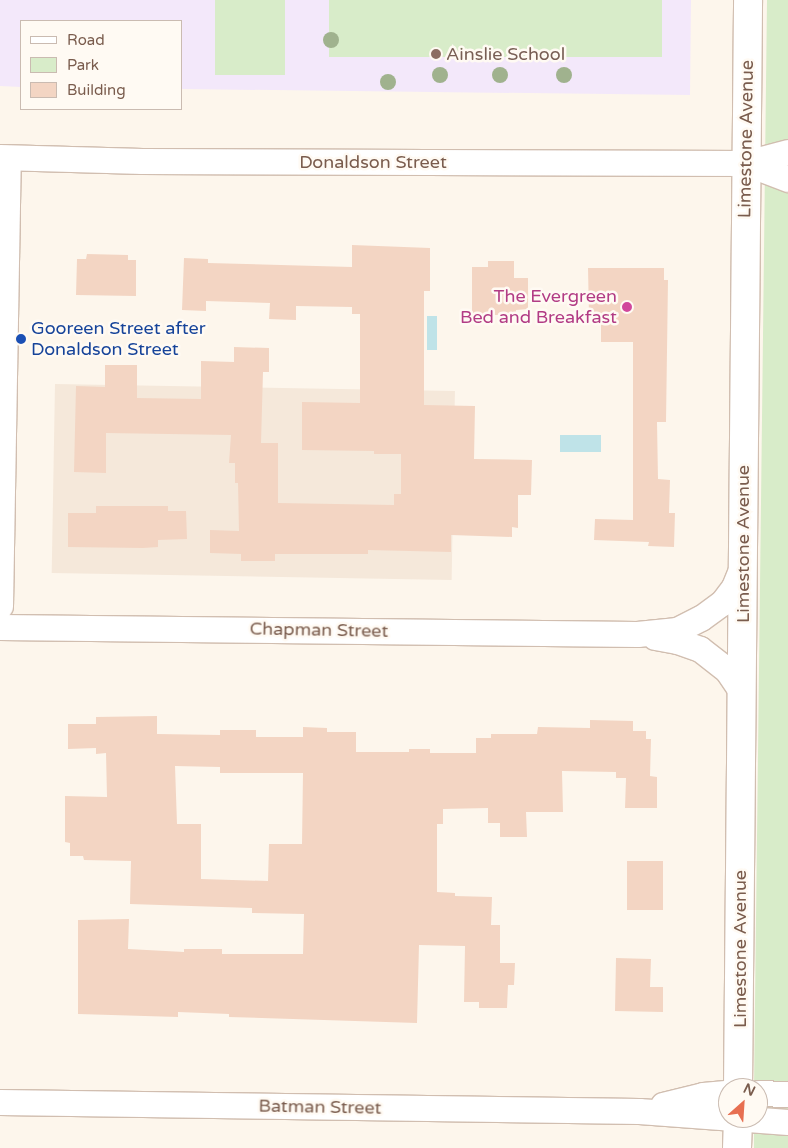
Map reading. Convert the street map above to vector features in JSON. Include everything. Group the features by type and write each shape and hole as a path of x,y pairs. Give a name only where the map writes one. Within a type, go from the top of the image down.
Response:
{"main road":[{"name":"Limestone Avenue","path":"738,1078 748,0"},
{"path":"738,1128 738,1148"}],"street":[{"path":"746,163 788,152"},
{"path":"0,606 4,158"},
{"name":"Donaldson Street","path":"4,158 142,161 746,163"},
{"path":"746,163 788,179"},
{"name":"Chapman Street","path":"0,627 637,634 677,630 700,618 722,603 734,587 742,568"},
{"name":"Chapman Street","path":"637,634 677,641 700,649 727,670 742,692"},
{"path":"768,1093 788,1094"},
{"name":"Batman Street","path":"639,1111 703,1095 718,1094"},
{"name":"Batman Street","path":"0,1102 639,1111 718,1117"},
{"name":"Batman Street","path":"768,1121 788,1122"}],"shaded area":[{"name":"Ainslie School","path":"0,0 691,0 690,95 182,89 182,20 20,20 20,87 0,86"},
{"path":"55,384 455,391 452,580 52,573"}],"green space":[{"path":"215,0 285,0 285,75 215,75"},
{"path":"329,0 662,0 662,57 329,57"},
{"path":"767,0 788,0 788,1148 754,1148 754,1128 768,1128 768,1078 754,1078"}],"water":[{"path":"427,316 437,316 437,350 427,350"},
{"path":"560,435 601,435 601,452 560,452"}],"building":[{"path":"352,245 430,248 430,291 424,291 424,405 475,406 474,459 532,460 531,495 518,495 518,528 512,527 512,537 451,535 451,552 368,550 368,554 275,554 275,561 241,561 241,554 210,553 210,530 239,531 238,483 235,483 235,463 229,463 231,435 106,433 106,473 74,472 76,386 105,387 105,365 137,365 137,398 201,399 201,361 234,362 234,347 269,348 269,372 263,372 261,443 278,443 278,503 394,505 394,494 401,494 401,454 374,454 374,451 302,450 302,402 360,403 360,314 352,314 352,307 296,306 296,320 269,319 270,303 206,301 206,311 182,310 184,258 208,259 208,263 352,267"},
{"path":"87,254 128,255 128,260 136,260 136,296 76,295 77,259 86,259"},
{"path":"488,261 514,261 514,278 528,278 528,309 516,310 516,315 472,315 472,267 488,267"},
{"path":"588,268 664,268 664,280 668,280 666,422 657,422 658,479 670,480 669,513 675,513 674,547 648,546 649,542 594,540 595,519 633,520 633,342 601,342 601,316 589,316"},
{"path":"96,506 168,506 168,511 186,511 187,539 158,540 158,547 68,547 68,513 96,513"},
{"path":"157,716 157,734 220,735 220,730 256,730 256,737 303,737 303,727 327,728 327,732 356,732 356,752 409,752 409,749 430,749 430,753 476,753 476,738 491,738 491,734 537,734 538,727 590,728 590,720 633,721 633,731 646,731 646,739 651,739 650,776 657,777 657,808 625,808 626,778 616,778 616,772 562,771 563,812 526,812 527,837 500,837 500,823 488,823 488,808 443,809 443,824 437,824 437,892 455,893 455,896 492,897 491,925 500,925 500,963 515,963 514,985 508,985 507,1008 479,1008 479,1002 464,1002 465,946 419,945 417,1023 229,1017 229,1014 178,1012 178,1017 78,1014 78,920 129,919 128,949 184,952 184,949 222,949 222,954 303,954 304,914 252,913 252,908 130,904 131,861 84,860 83,856 70,856 70,843 65,842 65,796 107,797 106,753 96,754 96,748 68,749 68,724 96,724 96,717","holes":["175,766 220,767 220,773 303,773 302,844 269,844 268,881 201,879 201,824 177,824"]},
{"path":"627,861 663,861 663,910 627,910"},
{"path":"616,958 651,959 650,987 663,987 663,1012 615,1011"}],"place":[{"name":"Ainslie School","path":"436,54"},
{"name":"The Evergreen Bed and Breakfast","path":"627,307"},
{"name":"Gooreen Street after Donaldson Street","path":"21,339"}]}
